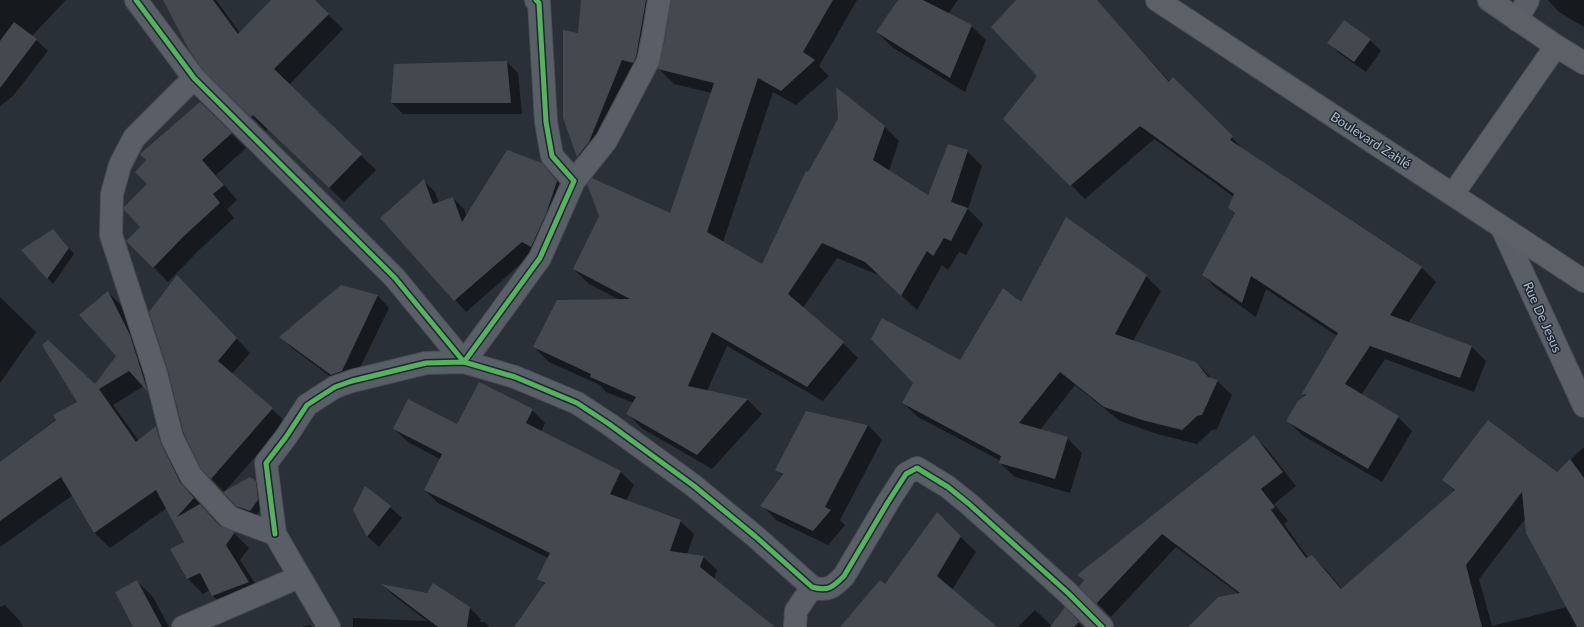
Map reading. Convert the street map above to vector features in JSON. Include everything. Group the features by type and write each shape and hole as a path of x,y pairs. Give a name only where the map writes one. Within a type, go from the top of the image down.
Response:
{"main road":[{"name":"Boulevard Zahlé","path":"1157,0 1584,281"},
{"path":"1489,0 1556,46 1584,63"},
{"path":"1453,194 1556,46"}],"street":[{"path":"136,0 194,78 395,278 464,362"},
{"path":"536,0 539,3 546,122 552,156 574,181"},
{"path":"464,362 540,258 574,181 606,141 648,60 658,0"},
{"path":"1517,20 1528,0"},
{"path":"194,78 134,138 120,165 112,194 111,235 156,374 172,438 191,476 229,517 275,534"},
{"name":"Rue De Jesus","path":"1502,228 1584,406"},
{"path":"329,627 275,534 266,463 286,438 307,405 335,387 352,381 426,363 464,362 515,376 577,403 609,424 694,486 756,537 812,587 821,590 827,589 836,584 844,576 906,474 917,468 948,488 969,504 1068,593 1102,627"},
{"path":"183,627 299,577"},
{"path":"795,627 796,611 812,587"}],"building":[{"path":"163,0 213,0 238,34 271,0 315,0 329,14 274,69 362,154 329,188 253,115 251,117 203,70 189,50"},
{"path":"581,0 646,0 636,57 633,63 622,60 589,142 577,157 563,118 563,30 578,33"},
{"path":"671,0 833,0 803,52 815,60 781,91 758,78 707,232 762,264 806,171 808,172 838,119 836,87 885,126 873,160 928,195 948,144 968,150 951,202 968,208 951,241 944,238 933,256 927,251 901,296 865,262 822,243 788,294 844,342 807,387 712,332 688,386 748,399 697,455 626,414 636,397 590,377 591,374 533,347 557,300 630,299 573,269 599,216 587,184 592,178 670,213 714,83 658,69"},
{"path":"898,0 923,0 972,25 950,78 876,32"},
{"path":"1016,0 1097,0 1169,82 1173,77 1233,136 1230,140 1422,267 1390,315 1472,346 1460,378 1370,346 1345,384 1399,416 1368,469 1286,421 1298,401 1307,394 1301,395 1338,333 1251,276 1242,303 1202,275 1235,213 1228,208 1234,194 1140,126 1070,186 1003,119 1037,76 991,27"},
{"path":"1344,20 1371,39 1354,62 1327,43"},
{"path":"14,22 37,39 0,88 0,41"},
{"path":"507,61 511,103 391,103 394,64"},
{"path":"200,102 232,133 202,160 224,185 213,194 220,203 184,236 153,268 126,241 140,227 124,210 124,207 147,184 135,172 146,160 140,154"},
{"path":"507,150 542,163 557,181 546,214 531,247 522,242 454,301 380,218 424,179 433,204 453,197 462,222"},
{"path":"1066,217 1147,275 1115,334 1196,362 1208,377 1218,380 1202,415 1197,416 1182,430 1142,420 1104,407 1060,372 1019,423 1068,437 1055,479 999,463 1001,456 902,403 913,383 871,339 882,318 960,360 1003,288 1021,302"},
{"path":"53,229 69,248 47,279 21,250"},
{"path":"177,275 237,338 218,361 273,408 211,479 201,469 184,434 168,371 149,312"},
{"path":"341,285 378,295 342,371 331,375 279,337"},
{"path":"108,291 130,335 148,392 129,371 99,389 136,442 156,426 161,443 180,482 194,498 177,517 200,504 220,526 235,532 226,545 249,582 212,596 200,573 187,579 170,549 184,542 156,490 94,533 61,477 0,521 0,462 56,420 53,415 77,402 42,345 48,340 95,384 116,356 79,315"},
{"path":"479,382 533,409 526,423 621,471 610,494 681,520 670,551 704,556 700,567 775,627 514,627 545,583 537,579 550,553 424,490 442,454 393,429 408,399 457,424"},
{"path":"806,411 868,425 825,507 831,510 813,531 760,506 783,474 775,470"},
{"path":"1488,420 1557,472 1570,459 1584,478 1584,627 1577,627 1526,533 1522,492 1466,565 1482,627 1188,627 1218,597 1240,593 1162,534 1096,604 1079,587 1084,580 1077,575 1254,435 1283,472 1261,489 1275,507 1271,510 1306,558 1312,555 1341,589 1455,490 1442,480"},
{"path":"250,477 256,481 258,500 250,511 236,506 223,492"},
{"path":"365,486 391,506 367,537 353,510"},
{"path":"937,512 961,536 937,576 997,627 840,627 880,580 885,584"},
{"path":"137,580 162,627 133,627 115,592"},
{"path":"433,583 470,607 467,627 438,627 381,584 427,593"},
{"path":"1065,607 1079,622 1074,627 1050,627"}],"cycle path":[{"path":"136,0 194,78 395,278 464,362 515,377 577,403 609,424 694,486 756,537 812,587 822,589 830,588 844,576 906,474 917,468 948,487 969,504 1068,593 1102,627"},
{"path":"275,534 266,463 286,437 307,405 335,387 352,381 426,363 464,362 540,258 574,181 552,156 546,122 539,3 536,0"}]}
